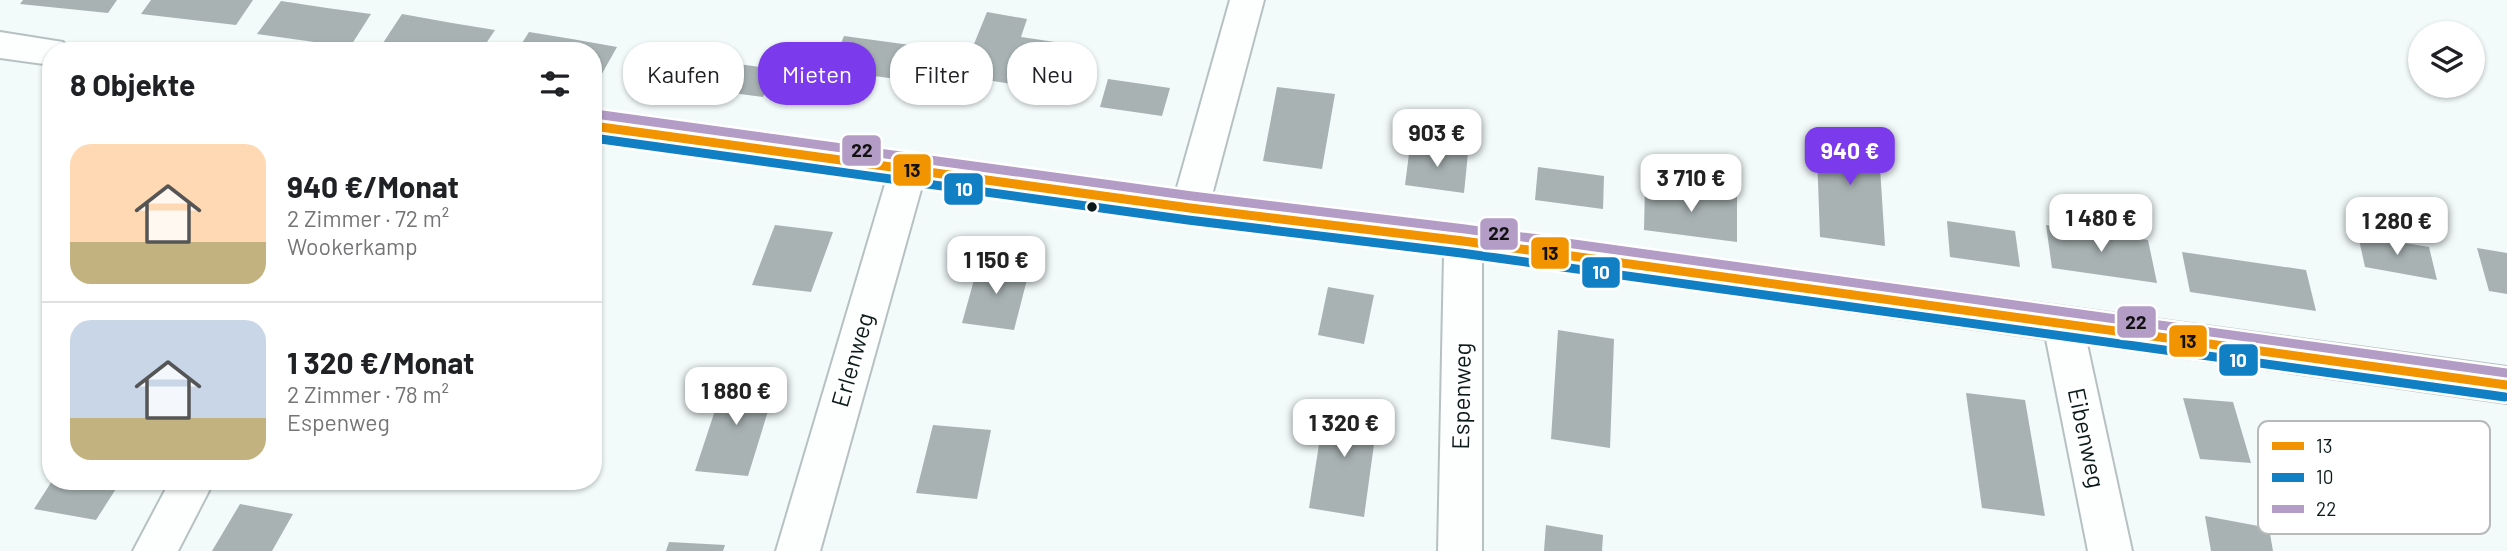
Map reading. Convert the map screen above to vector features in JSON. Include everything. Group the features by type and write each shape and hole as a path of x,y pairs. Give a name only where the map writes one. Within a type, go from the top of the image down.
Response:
{"street":[{"path":"1190,208 1247,0"},
{"path":"0,45 42,51"},
{"path":"602,127 1190,208 1464,241 2063,326 2507,385"},
{"name":"Erlenweg","path":"798,551 908,169"},
{"name":"Espenweg","path":"1460,551 1464,241"},
{"name":"Eibenweg","path":"2063,326 2110,551"},
{"path":"155,551 188,490"}],"building":[{"path":"23,0 117,0 108,13 20,4"},
{"path":"151,0 253,0 236,25 141,14"},
{"path":"281,1 371,14 353,42 314,42 257,34"},
{"path":"987,12 1027,19 1021,37 1055,42 1007,42 1007,83 993,81 993,42 975,42"},
{"path":"402,14 495,30 487,42 384,42"},
{"path":"529,32 588,42 523,42"},
{"path":"844,36 890,42 890,78 876,76 876,42 842,42"},
{"path":"602,44 617,47 602,74"},
{"path":"744,65 758,67 758,96 744,94"},
{"path":"1108,79 1170,88 1162,116 1100,107"},
{"path":"1277,87 1335,94 1322,169 1263,161"},
{"path":"1816,127 1878,136 1885,246 1820,237"},
{"path":"1410,146 1468,153 1464,193 1405,185"},
{"path":"1538,167 1604,176 1603,209 1535,200"},
{"path":"1645,185 1737,197 1737,242 1644,230"},
{"path":"1947,221 2015,231 2020,267 1950,257"},
{"path":"775,225 833,232 811,292 752,285"},
{"path":"2046,225 2148,240 2157,283 2052,268"},
{"path":"2358,235 2429,247 2437,280 2365,267"},
{"path":"2477,248 2507,253 2507,294 2489,291"},
{"path":"2182,252 2306,270 2316,311 2190,292"},
{"path":"979,262 1030,268 1014,330 962,323"},
{"path":"1328,287 1374,295 1364,344 1318,335"},
{"path":"1558,330 1614,339 1610,448 1551,439"},
{"path":"726,377 777,382 748,476 695,471"},
{"path":"1966,393 2025,400 2045,516 1982,508"},
{"path":"2183,398 2233,402 2251,463 2200,459"},
{"path":"1326,400 1379,408 1364,517 1309,508"},
{"path":"933,425 991,430 977,499 916,493"},
{"path":"46,490 115,490 96,520 34,509"},
{"path":"240,504 293,514 272,551 212,551"},
{"path":"2205,516 2258,526 2258,534 2270,534 2273,551 2211,551"},
{"path":"1546,525 1603,535 1602,551 1544,551"},
{"path":"669,542 725,545 723,551 666,551"}],"transit line":[{"name":"22","path":"602,115 1192,196 1465,229 2507,373"},
{"name":"13","path":"602,127 1190,208 1463,241 2507,385"},
{"name":"10","path":"602,139 1188,220 1461,253 2505,397"}]}
